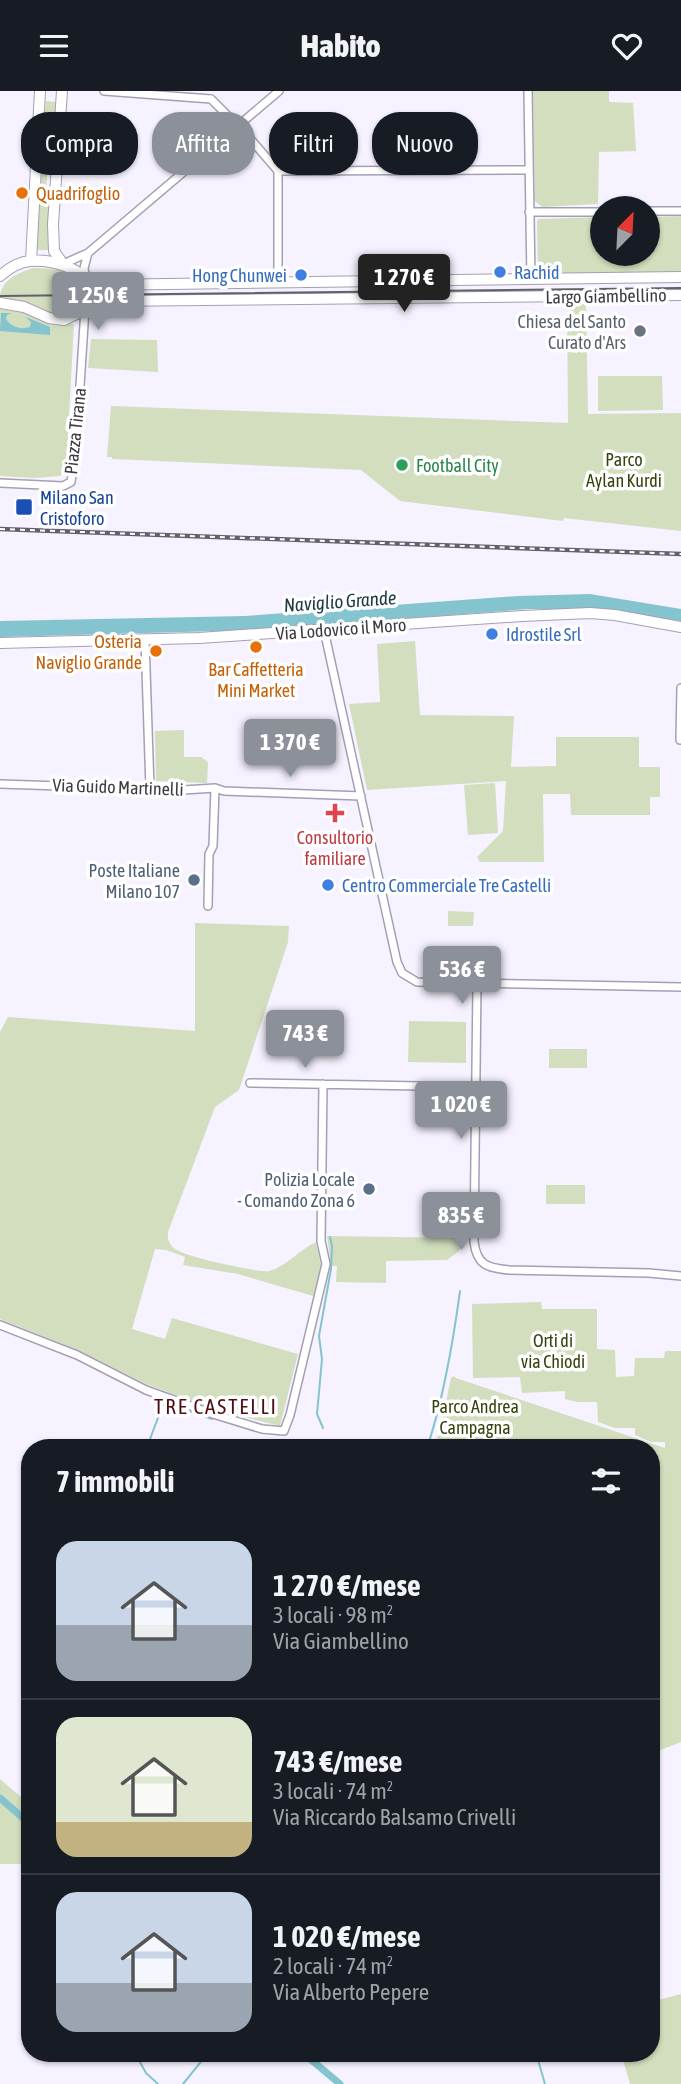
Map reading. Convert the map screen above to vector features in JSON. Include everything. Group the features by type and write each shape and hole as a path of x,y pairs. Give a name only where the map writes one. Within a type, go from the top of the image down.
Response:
{"street":[{"path":"30,261 40,91"},
{"path":"62,91 53,224 54,251 63,264 86,282 95,285 531,280"},
{"path":"104,91 212,95 226,112"},
{"path":"255,112 279,91"},
{"name":"Largo Giambellino","path":"527,91 531,280 681,277"},
{"path":"255,146 269,161"},
{"path":"358,171 528,170"},
{"path":"0,276 16,264 30,261 63,264 88,253 179,175"},
{"path":"278,175 278,283"},
{"path":"660,211 681,211"},
{"path":"529,212 590,212"},
{"path":"86,282 88,253"},
{"name":"Piazza Tirana","path":"0,483 63,486 71,482 76,447 85,309 90,293 90,286 86,282"},
{"name":"Largo Giambellino","path":"85,309 103,302 681,295"},
{"path":"0,303 24,307 57,320 71,319 85,309"},
{"name":"Via Lodovico il Moro","path":"0,643 145,640 590,614 615,615 681,627"},
{"path":"324,630 397,962 402,973 417,982 681,987"},
{"path":"145,640 150,788"},
{"path":"680,740 681,688"},
{"name":"Via Guido Martinelli","path":"2,782 183,790 215,788 224,791 361,796"},
{"path":"208,907 209,854 213,845 215,788"},
{"path":"477,983 476,1254 489,1267 509,1270 681,1273"},
{"path":"250,1083 476,1087"},
{"path":"0,1325 77,1355 146,1390 262,1429 284,1431 326,1264 321,1241 323,1084"}],"green space":[{"path":"533,91 609,91 609,102 633,103 636,151 599,152 598,196 590,196 590,204 542,207 535,201"},
{"path":"46,101 57,102 57,112 45,112"},
{"path":"41,175 47,175 46,191 52,194 48,250 36,250"},
{"path":"681,216 681,274 538,274 539,219 590,217 590,266 660,266 660,217"},
{"path":"33,268 71,274 82,291 77,310 60,316 37,307 0,299 6,283 16,275"},
{"name":"Football City","path":"567,304 586,304 588,414 681,413 681,531 564,518 563,521 400,501 361,470 107,457 111,406 568,423"},
{"path":"0,309 25,313 50,324 74,324 66,470 60,476 0,476"},
{"path":"91,339 157,340 158,372 88,368"},
{"path":"598,376 662,376 663,410 598,411"},
{"path":"415,641 420,715 514,716 511,767 556,766 556,737 639,737 639,767 660,767 660,797 650,797 650,815 571,815 570,794 543,794 544,862 480,862 477,857 503,831 506,781 367,790 349,704 380,702 377,644"},
{"path":"184,730 184,757 201,757 208,762 207,783 156,781 155,731"},
{"path":"495,783 498,833 468,835 464,785"},
{"path":"448,911 474,912 473,926 448,926"},
{"path":"195,923 289,926 288,942 239,1090 215,1107 168,1232 169,1240 172,1247 194,1257 263,1271 282,1265 316,1242 321,1266 313,1296 238,1274 183,1265 185,1257 155,1249 132,1329 165,1339 172,1318 298,1354 280,1426 219,1411 146,1384 78,1350 0,1319 0,1032 8,1017 195,1031"},
{"path":"409,1021 466,1022 466,1063 408,1062"},
{"path":"549,1049 587,1049 587,1068 549,1068"},
{"path":"546,1185 585,1185 585,1204 546,1204"},
{"path":"327,1236 463,1238 460,1250 447,1260 386,1261 386,1283 336,1282 337,1266 331,1266"},
{"name":"Orti di via Chiodi","path":"541,1302 542,1309 597,1309 597,1349 615,1350 616,1377 634,1376 635,1358 664,1358 665,1351 681,1351 681,1742 660,1750 660,1446 665,1448 665,1442 635,1435 635,1428 615,1428 598,1422 597,1402 565,1399 565,1391 522,1393 520,1377 473,1378 472,1304"},
{"name":"Parco Andrea Campagna","path":"451,1378 638,1439 436,1439"},
{"path":"0,1779 21,1797 21,1864 0,1864"},
{"path":"681,1994 681,2084 630,2084 624,2062 660,2062 660,2000"}],"water":[{"path":"1,313 11,313 6,319 16,327 30,327 31,322 26,317 50,327 50,335 0,331"},
{"path":"590,594 681,609 681,621 597,609 528,609 257,630 0,637 0,621 245,616 518,596"}],"waterway":[{"path":"330,1237 332,1246"},
{"path":"323,1428 317,1414 322,1359 319,1336 331,1269 332,1247"},
{"path":"430,1439 451,1350 460,1291"},
{"path":"150,1439 164,1402 212,1419"},
{"path":"0,1798 21,1816"},
{"path":"140,2062 146,2073 158,2084"},
{"path":"183,2084 201,2062"},
{"path":"314,2062 340,2084"},
{"path":"539,2062 545,2084"}],"tram line":[{"path":"0,296 681,288"}],"railway":[{"path":"0,529 681,554"}],"place":[{"name":"Quadrifoglio","path":"22,193"},
{"name":"Rachid","path":"500,272"},
{"name":"Hong Chunwei","path":"301,275"},
{"name":"Chiesa del Santo Curato d'Ars","path":"640,331"},
{"name":"Football City","path":"402,465"},
{"name":"Milano San Cristoforo","path":"24,507"},
{"name":"Idrostile Srl","path":"492,634"},
{"name":"Bar Caffetteria Mini Market","path":"256,647"},
{"name":"Osteria Naviglio Grande","path":"156,651"},
{"name":"Consultorio familiare","path":"335,813"},
{"name":"Poste Italiane Milano 107","path":"194,880"},
{"name":"Centro Commerciale Tre Castelli","path":"328,885"},
{"name":"Polizia Locale - Comando Zona 6","path":"369,1189"}],"district":[{"name":"TRE CASTELLI","path":"216,1406"}],"park label":[{"name":"Parco Aylan Kurdi","path":"624,470"}],"water label":[{"name":"Naviglio Grande","path":"340,601"}]}
